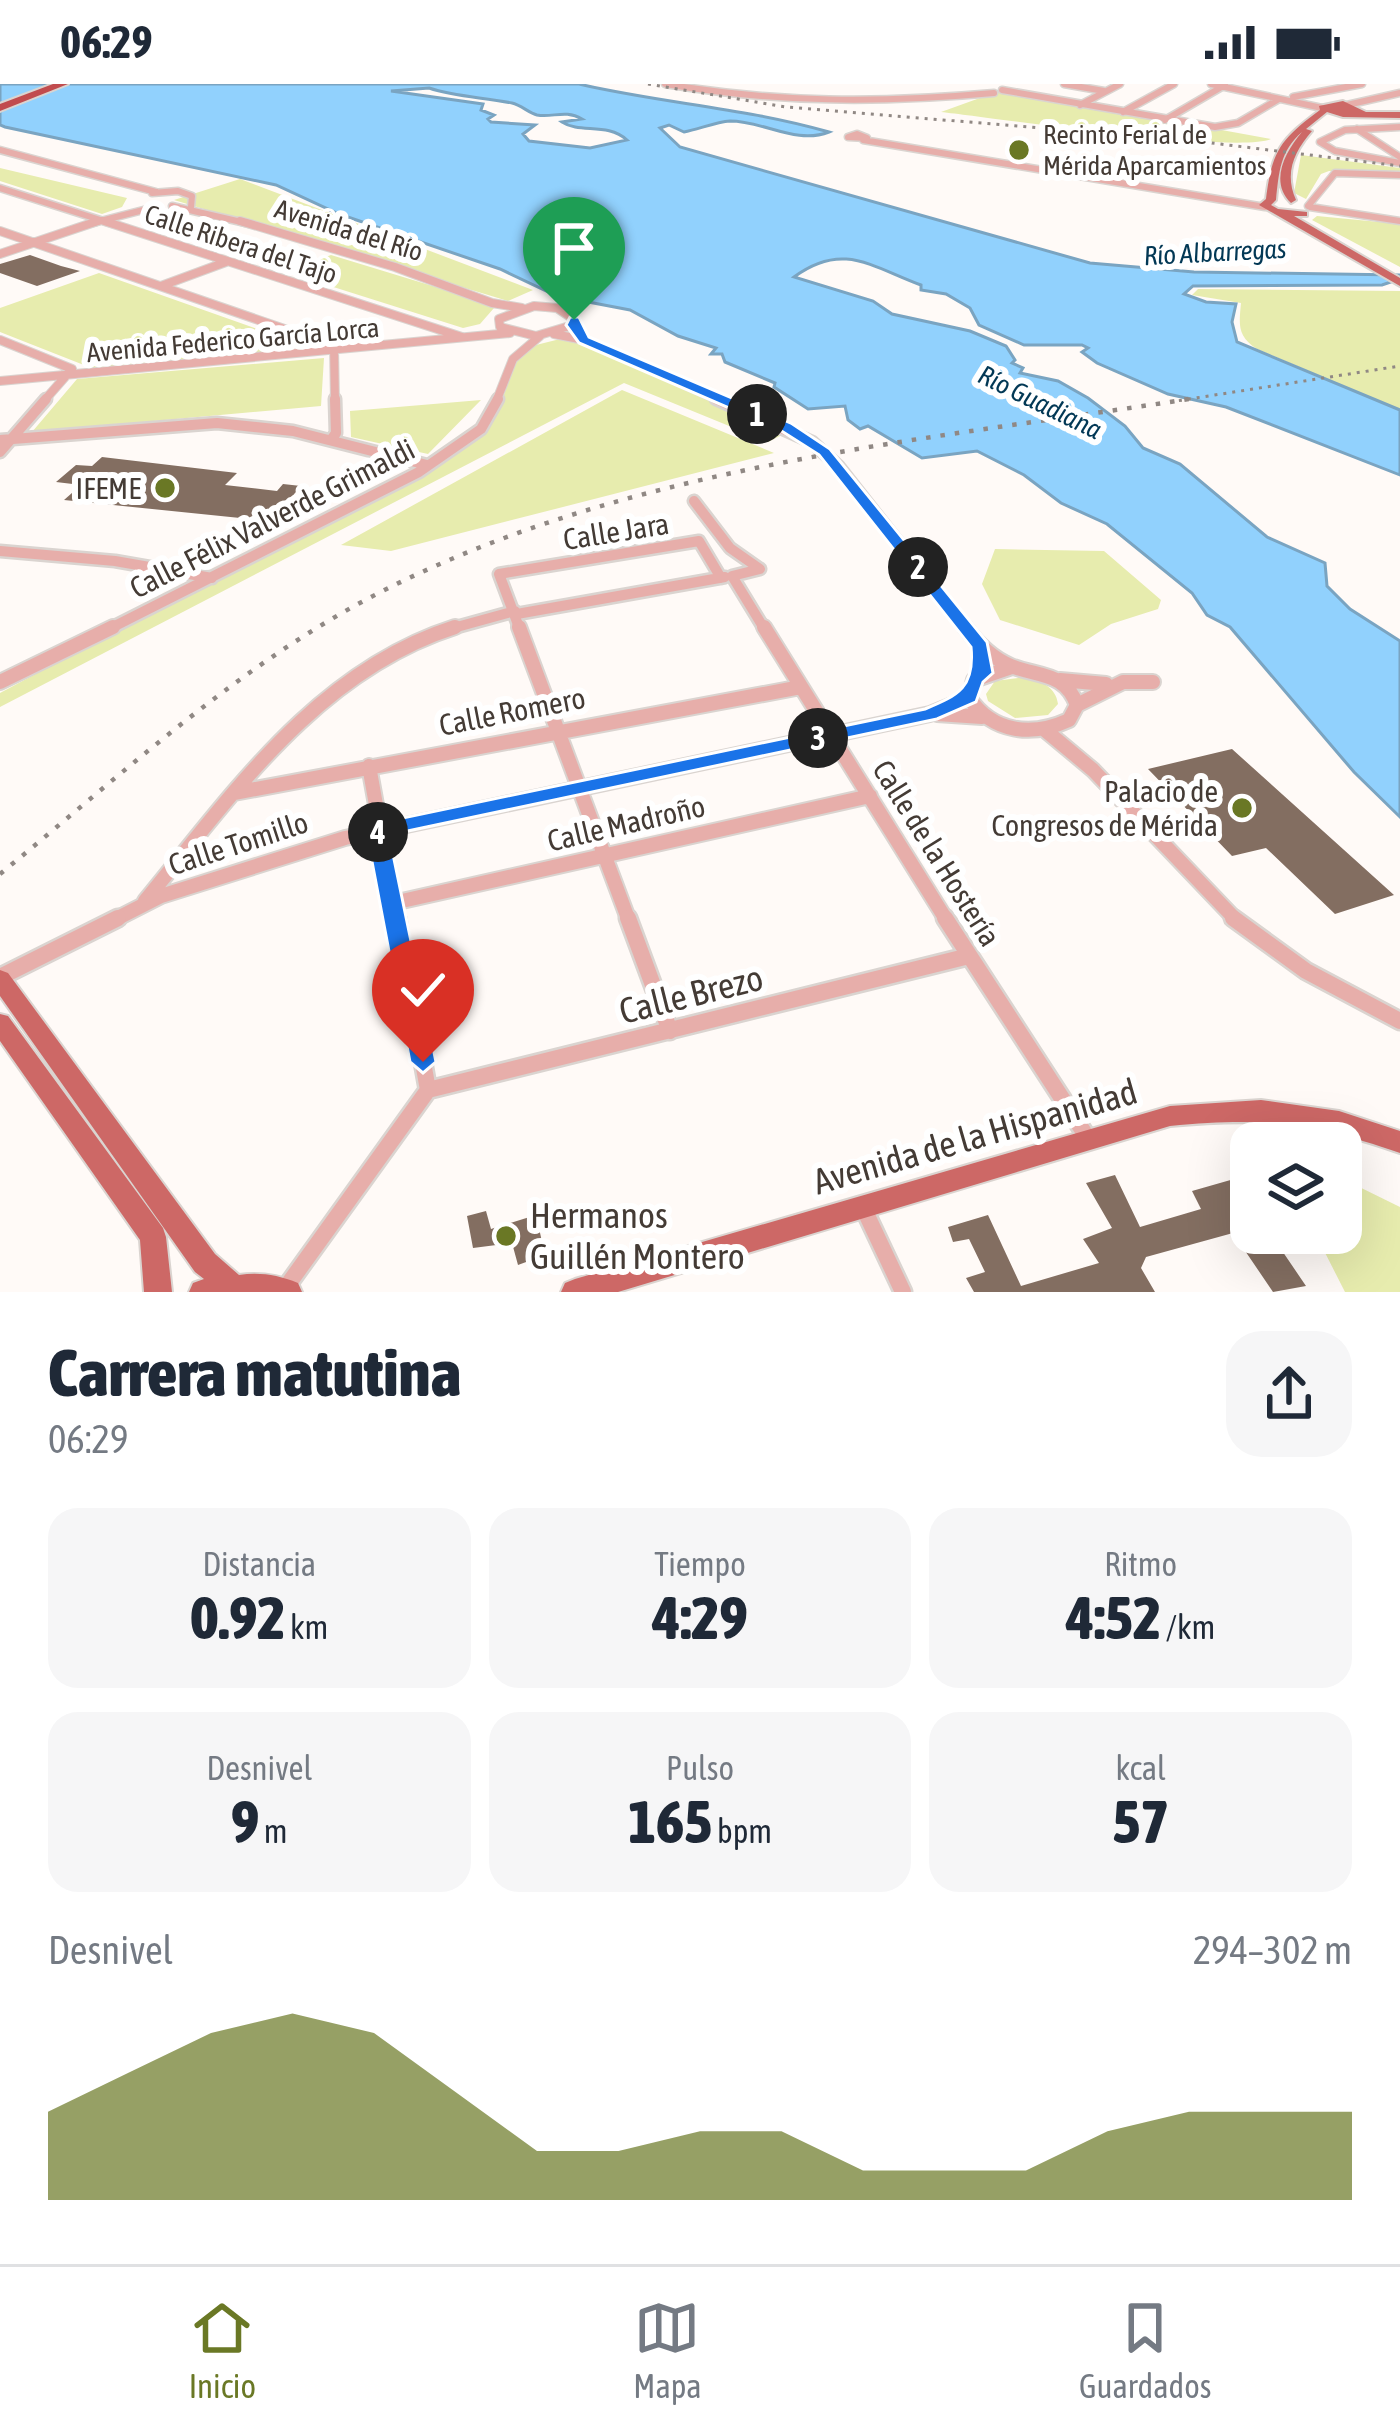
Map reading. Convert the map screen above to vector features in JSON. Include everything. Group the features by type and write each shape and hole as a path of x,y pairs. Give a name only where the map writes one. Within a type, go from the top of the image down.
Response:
{"highway":[{"path":"0,104 45,84"},
{"path":"0,104 63,84"}],"main road":[{"path":"1356,108 1329,109 1297,142 1283,181 1305,206 1310,223 1393,275"},
{"path":"1268,204 1284,140 1329,109 1400,115"},
{"path":"1268,204 1305,206"},
{"path":"1268,204 1393,275"},
{"path":"1282,214 1305,206"},
{"path":"0,978 30,1043 152,1237 158,1292"},
{"path":"0,1023 30,1043 205,1263 217,1289 286,1291"},
{"name":"Avenida de la Hispanidad","path":"592,1290 1170,1116 1254,1107 1340,1119 1400,1142"}],"street":[{"path":"665,84 756,99 893,102 998,91 1215,127 1238,123 1280,99"},
{"path":"950,105 1023,84"},
{"path":"1064,84 1106,92"},
{"path":"1080,105 1120,84"},
{"path":"1122,113 1174,84"},
{"path":"1210,84 1293,97 1329,109"},
{"path":"1293,97 1362,84"},
{"path":"1164,121 1228,85 1329,109"},
{"path":"1356,108 1400,95"},
{"path":"1400,127 1358,129 1322,140 1323,146 1344,154 1400,159"},
{"path":"1358,129 1400,159"},
{"path":"863,140 1268,204"},
{"path":"1378,142 1400,142"},
{"path":"0,150 139,196 155,207"},
{"path":"1400,175 1335,173 1305,206 1400,221"},
{"name":"Calle Ribera del Tajo","path":"0,188 469,339"},
{"path":"129,211 139,196 156,192 185,192 192,196 190,204"},
{"name":"Avenida del Río","path":"155,207 190,204 395,267 492,303 566,311 573,325"},
{"path":"0,254 129,211 155,207"},
{"path":"0,231 334,346 336,425 331,440"},
{"path":"160,286 227,261"},
{"name":"Avenida del Río","path":"492,303 513,334"},
{"name":"Avenida Federico García Lorca","path":"469,339 522,308"},
{"path":"518,350 540,336 573,325 584,340"},
{"name":"Avenida Federico García Lorca","path":"0,381 513,334 540,336"},
{"name":"Calle Félix Valverde Grimaldi","path":"0,682 212,578 467,442 500,402 505,369 518,350 513,334"},
{"path":"554,334 584,340 812,442 838,466 980,646 1012,667 1060,680 1119,684"},
{"path":"0,340 72,369 5,440 0,452"},
{"path":"5,440 217,423 331,440 428,465"},
{"path":"143,903 279,737 341,683 414,641 516,612 760,569 730,548 694,501"},
{"name":"Calle Jara","path":"516,612 499,574 699,541 727,577"},
{"path":"0,551 116,561 212,578"},
{"name":"Calle de la Hostería","path":"727,577 833,735 1089,1140"},
{"path":"516,612 670,1030"},
{"path":"980,646 983,673"},
{"path":"985,718 969,698 974,680 983,673 1012,667"},
{"path":"1078,753 1069,721 1077,705 1119,684 1142,678 1153,682"},
{"path":"1060,680 1077,705"},
{"name":"Calle Romero","path":"234,793 556,729 801,687"},
{"name":"Calle Tomillo","path":"0,978 143,903 261,862 377,830 930,714 969,698"},
{"name":"Calle Tomillo","path":"930,714 985,718 1020,730 1045,730"},
{"path":"1045,730 1069,721"},
{"path":"1045,730 1078,753 1220,906 1278,955 1400,1022"},
{"path":"286,1291 428,1090 369,766"},
{"name":"Calle Madroño","path":"393,903 870,796"},
{"name":"Calle Brezo","path":"428,1090 969,956"},
{"path":"863,1207 904,1292"}],"green space":[{"path":"1002,90 1271,139 1165,139 941,112"},
{"path":"1301,155 1400,168 1400,173 1329,171 1321,174 1306,199 1294,193"},
{"path":"0,168 127,198 122,207 102,214 0,181"},
{"path":"240,179 533,290 508,301 174,200"},
{"path":"1317,216 1400,224 1400,267 1312,220"},
{"path":"331,255 494,308 480,324 463,328 286,272"},
{"path":"99,273 311,348 94,369 0,332 0,308"},
{"path":"1198,289 1400,291 1400,410 1257,349 1241,329 1241,303 1192,295"},
{"path":"560,339 786,433 768,442 624,383 0,707 0,693 480,437 496,414 524,348"},
{"path":"324,358 321,406 32,432 77,379"},
{"path":"622,390 774,453 391,551 341,545"},
{"path":"481,400 428,454 351,437 350,411"},
{"path":"995,549 1104,551 1161,600 1158,609 1111,624 1079,645 1000,620 982,584"},
{"path":"1026,677 1054,693 1058,704 1048,715 1015,718 988,701 986,694 995,681"},
{"path":"1362,1188 1400,1207 1400,1292 1345,1292 1326,1254 1362,1254"}],"water":[{"name":"Río Guadiana","path":"0,84 579,84 829,132 804,136 730,121 684,132 669,125 660,128 680,147 1090,263 1194,272 1400,275 1382,285 1193,286 1184,294 1206,302 1236,304 1232,322 1237,342 1400,410 1400,475 1226,407 1168,394 1097,363 1082,352 1088,348 1082,345 1024,345 979,325 970,308 946,294 921,290 921,285 872,265 828,261 794,277 873,301 892,314 970,331 1006,346 1015,360 1012,363 1023,368 1020,373 1058,381 1088,398 1125,426 1143,448 1180,464 1267,537 1325,563 1327,586 1350,609 1400,641 1400,817 1354,772 1230,627 1207,615 1192,593 1107,524 1061,503 1024,475 977,451 922,458 868,426 860,429 848,420 845,406 808,409 774,387 775,383 725,362 722,354 711,354 716,348 678,336 630,310 557,296 500,269 339,214 276,185 0,125","holes":["391,91 439,91 512,103 537,115 576,116 582,119 562,122 611,131 627,140 590,148 529,141 523,134 535,125 491,122 488,119 494,115 481,110 483,104"]}],"building":[{"path":"30,255 80,271 37,286 0,273 0,264"},
{"name":"IFEME","path":"102,457 237,473 225,485 277,491 283,484 301,486 277,514 256,512 250,519 64,500 81,485 56,482 76,465 92,466"},
{"name":"Palacio de Congresos de Mérida","path":"1232,749 1394,895 1335,914 1266,848 1232,856 1148,769"},
{"path":"1115,1175 1140,1227 1201,1209 1192,1191 1230,1180 1230,1234 1146,1257 1141,1268 1155,1292 974,1292 966,1278 985,1272 969,1239 953,1242 948,1227 988,1215 1021,1286 1099,1263 1083,1239 1112,1228 1086,1183"},
{"name":"Hermanos Guillén Montero","path":"486,1211 491,1229 536,1215 545,1255 518,1265 512,1243 473,1248 467,1216"},
{"path":"1247,1254 1284,1254 1306,1286 1273,1292"}],"railway":[{"path":"648,84 786,107 1187,140 1400,166"},
{"path":"1170,402 1400,366"},
{"path":"0,874 179,726 272,657 371,597 467,553 566,517 771,465 1189,399"}],"place":[{"name":"Recinto Ferial de Mérida Aparcamientos","path":"1019,150"},
{"name":"IFEME","path":"165,488"},
{"name":"Palacio de Congresos de Mérida","path":"1242,808"},
{"name":"Hermanos Guillén Montero","path":"506,1236"}],"route":[{"path":"423,1062 377,830 930,714 969,698 974,680 983,673 980,646 824,452 786,427 584,340 574,320"}],"water label":[{"name":"Río Albarregas","path":"1215,252"}]}
